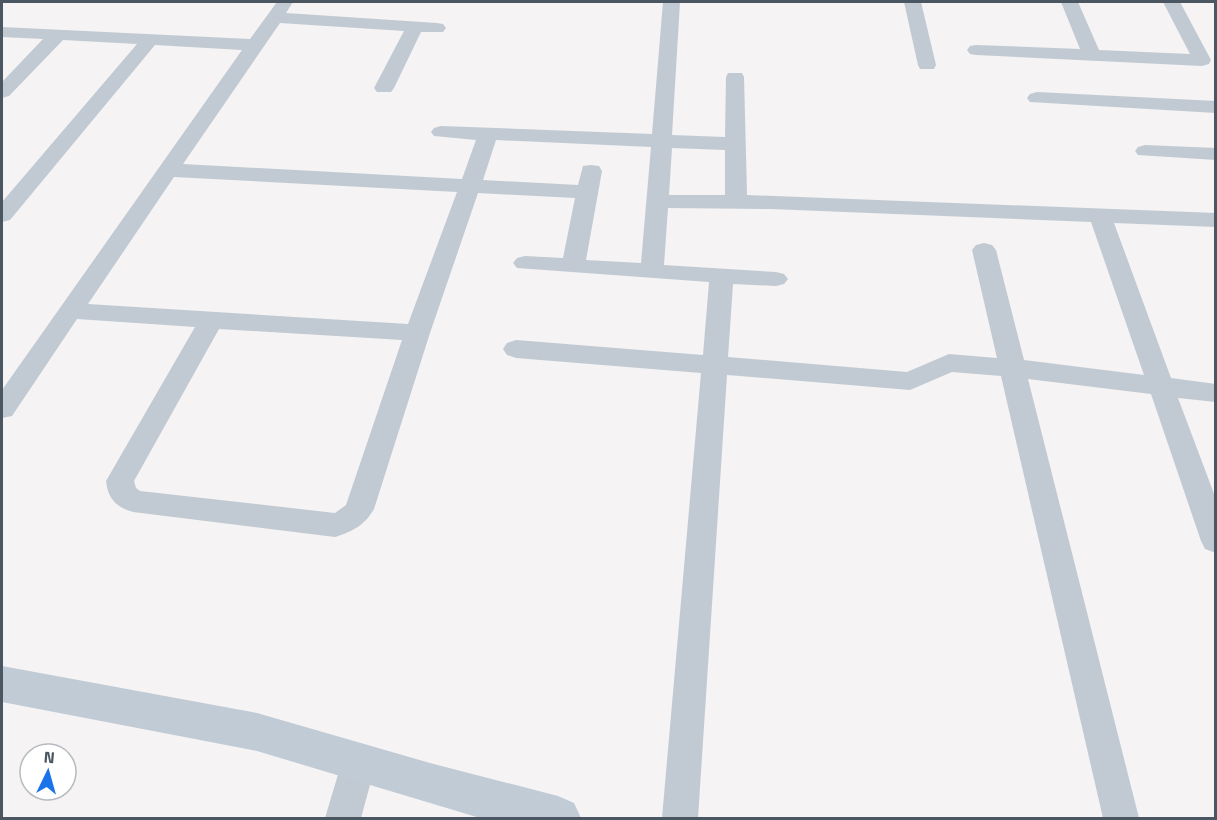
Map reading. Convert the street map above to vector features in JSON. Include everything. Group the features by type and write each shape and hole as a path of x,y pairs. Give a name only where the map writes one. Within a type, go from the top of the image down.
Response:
{"street":[{"path":"652,271 672,2"},
{"path":"912,2 927,65"},
{"path":"1070,2 1092,55"},
{"path":"976,50 1202,60 1172,2"},
{"path":"2,409 279,9 437,28"},
{"path":"384,88 415,26"},
{"path":"2,32 255,45"},
{"path":"2,92 58,35"},
{"path":"2,215 150,40"},
{"path":"735,77 736,201"},
{"path":"1037,98 1215,107"},
{"path":"441,132 736,144"},
{"path":"211,321 120,481 122,493 133,501 335,525 345,523 354,517 359,509 417,333 488,135"},
{"path":"1145,151 1215,154"},
{"path":"168,170 470,186 589,182 573,266"},
{"path":"658,201 736,201 1215,220"},
{"path":"1100,214 1215,541"},
{"path":"984,250 1121,819"},
{"path":"525,262 776,279"},
{"path":"680,819 722,275"},
{"path":"70,310 417,333"},
{"path":"516,349 910,381 949,363 1014,368 1215,393"},
{"path":"2,684 257,732 558,819"},
{"path":"343,819 358,763"}]}
